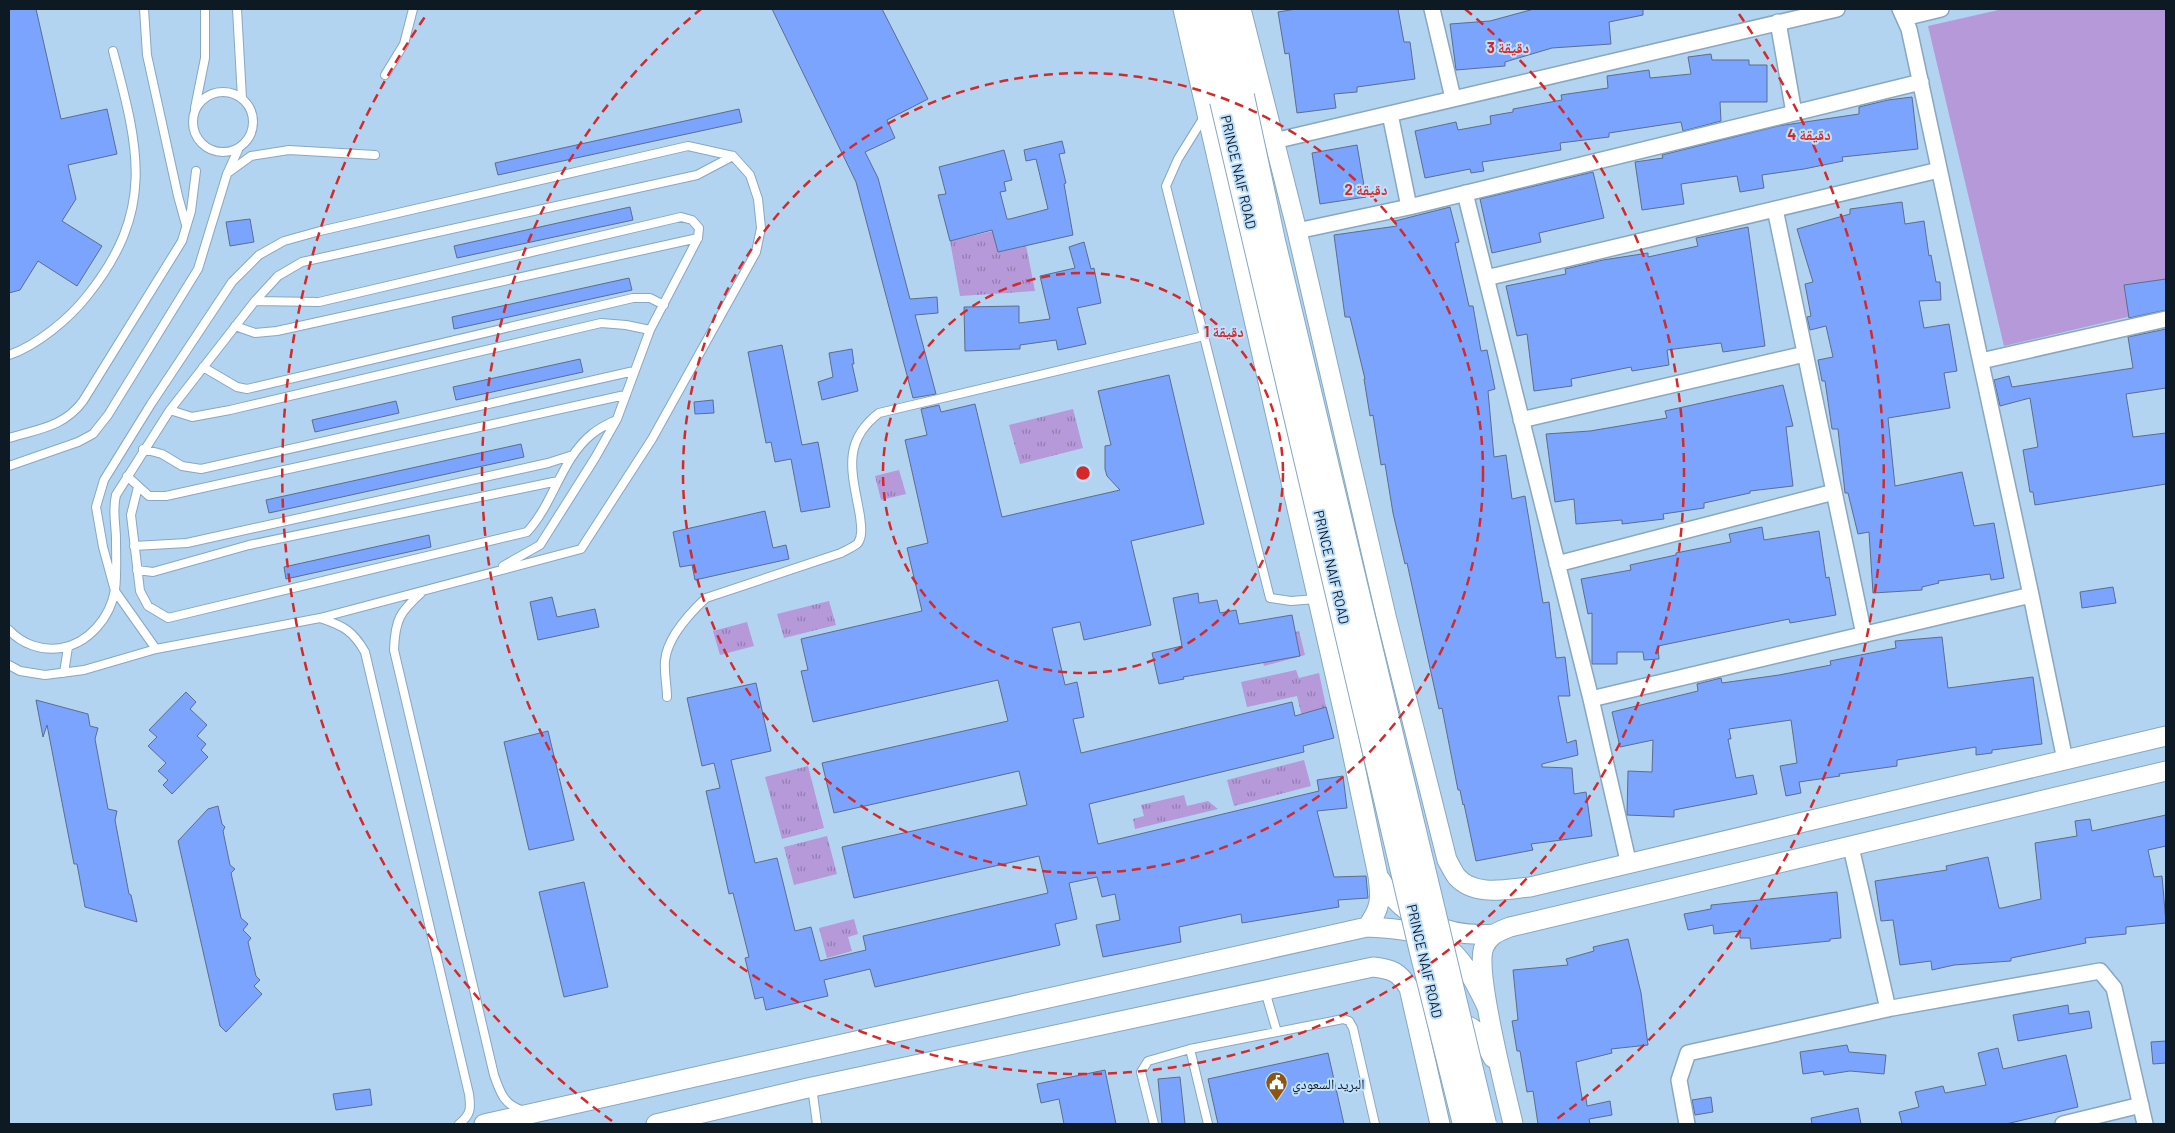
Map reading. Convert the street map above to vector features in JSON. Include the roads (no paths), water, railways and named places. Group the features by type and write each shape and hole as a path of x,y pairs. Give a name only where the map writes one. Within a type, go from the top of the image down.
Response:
{"main road":[{"name":"PRINCE NAIF ROAD","path":"1200,9 1421,948 1465,1124"},
{"name":"PRINCE NAIF ROAD","path":"1224,9 1223,103 1274,241 1484,1124"}],"street":[{"path":"1182,9 1223,103 1316,600 1378,876 1381,895 1379,906 1367,927"},
{"path":"1241,9 1297,231 1386,616 1447,860 1457,877 1468,885 1483,890 1530,887 2166,736"},
{"path":"1432,9 1453,98"},
{"path":"1274,141 1837,9"},
{"path":"1941,9 1902,13 1909,29 1921,82 2065,760"},
{"path":"1778,22 1794,113"},
{"path":"1297,231 1409,208 1921,82"},
{"path":"1390,114 1409,208"},
{"path":"1486,278 1940,170"},
{"path":"1465,193 1591,699 1629,865"},
{"path":"1775,209 1864,635"},
{"path":"1981,362 2166,319"},
{"path":"1521,420 1805,354"},
{"path":"1557,564 1834,492"},
{"path":"1591,699 2031,596"},
{"path":"1360,791 1378,830 1386,835 1400,836 1417,829 1424,813 1419,746"},
{"path":"1513,1124 1487,1007 1482,959 1487,940 1494,934 1510,927 2166,771"},
{"path":"1851,847 1888,1009"},
{"path":"1378,876 1387,892 1402,908 1432,925 1472,935 1494,934"},
{"path":"484,1124 1367,927 1388,928 1422,935 1450,948 1463,962 1475,981 1487,1007"},
{"path":"656,1124 812,1087 1374,967 1387,968 1401,976 1409,988 1432,1086 1437,1124"},
{"path":"1687,1124 1679,1080 1688,1053 1888,1009 2100,971 2114,988 2145,1124"},
{"path":"1432,1086 1436,1038 1443,1027 1457,1023 1467,1025 1479,1034 1486,1044 1504,1082"},
{"path":"2063,1124 2141,1105"}],"lane":[{"path":"144,9 147,55 178,196 187,227"},
{"path":"205,9 205,58 192,122 194,134 201,144 218,153 238,150"},
{"path":"237,9 242,98"},
{"path":"385,75 404,44 413,9"},
{"path":"9,355 49,333 79,307 105,273 122,242 135,198 136,156 127,105 113,51"},
{"path":"9,466 78,442 93,434 108,414 198,269 227,174 238,150 251,137 254,119 247,102 225,91 206,96 194,110"},
{"path":"1223,103 1178,160 1166,186 1270,598 1291,601 1316,600"},
{"path":"9,665 20,671 45,675 84,670 156,649 320,618 581,549 652,439 756,252 761,228 758,199 750,175 733,156 688,146 320,231 284,241 260,255 232,282 151,404 104,480 96,507 103,547 114,591 156,649"},
{"path":"227,174 251,156 289,150 375,155"},
{"path":"9,630 16,637 34,646 53,649 68,647 86,638 100,625 114,591 116,540 113,507 116,495 143,449 170,410 255,301 278,276 302,262 696,176 733,156"},
{"path":"9,438 60,423 74,413 153,292 182,241 187,227 196,171"},
{"path":"255,301 318,302 681,217 692,220 699,228 698,238 650,330 617,419 558,520 540,545 495,571"},
{"path":"235,326 255,333 277,331 698,238"},
{"path":"203,367 237,387 247,389 633,298 650,298 664,305"},
{"path":"170,410 192,417 230,410 601,323 626,325 650,330"},
{"path":"668,697 665,660 675,635 690,613 706,598 841,553 857,544 862,532 851,464 852,456 860,432 880,413 1204,336"},
{"path":"143,449 162,454 182,466 201,469 634,372"},
{"path":"127,476 149,496 166,496 625,396"},
{"path":"138,487 131,515 140,591 148,606 168,618 527,532 537,522 573,454 592,434 617,419"},
{"path":"134,546 187,543 548,463 573,454"},
{"path":"137,570 153,572 249,544 558,481"},
{"path":"423,591 402,613 395,629 394,650 494,1075 506,1103 514,1108 532,1113"},
{"path":"320,618 340,624 356,636 365,652 469,1094 471,1106 469,1115 459,1124"},
{"path":"64,673 68,647"},
{"path":"1264,989 1277,1032"},
{"path":"1154,1124 1141,1072 1148,1061 1190,1049 1343,1019 1349,1021 1353,1028 1376,1124"},
{"path":"1190,1049 1208,1124"},
{"path":"812,1087 817,1124"}],"place":[{"name":"البريد السعودي","path":"1276,1102"}]}
